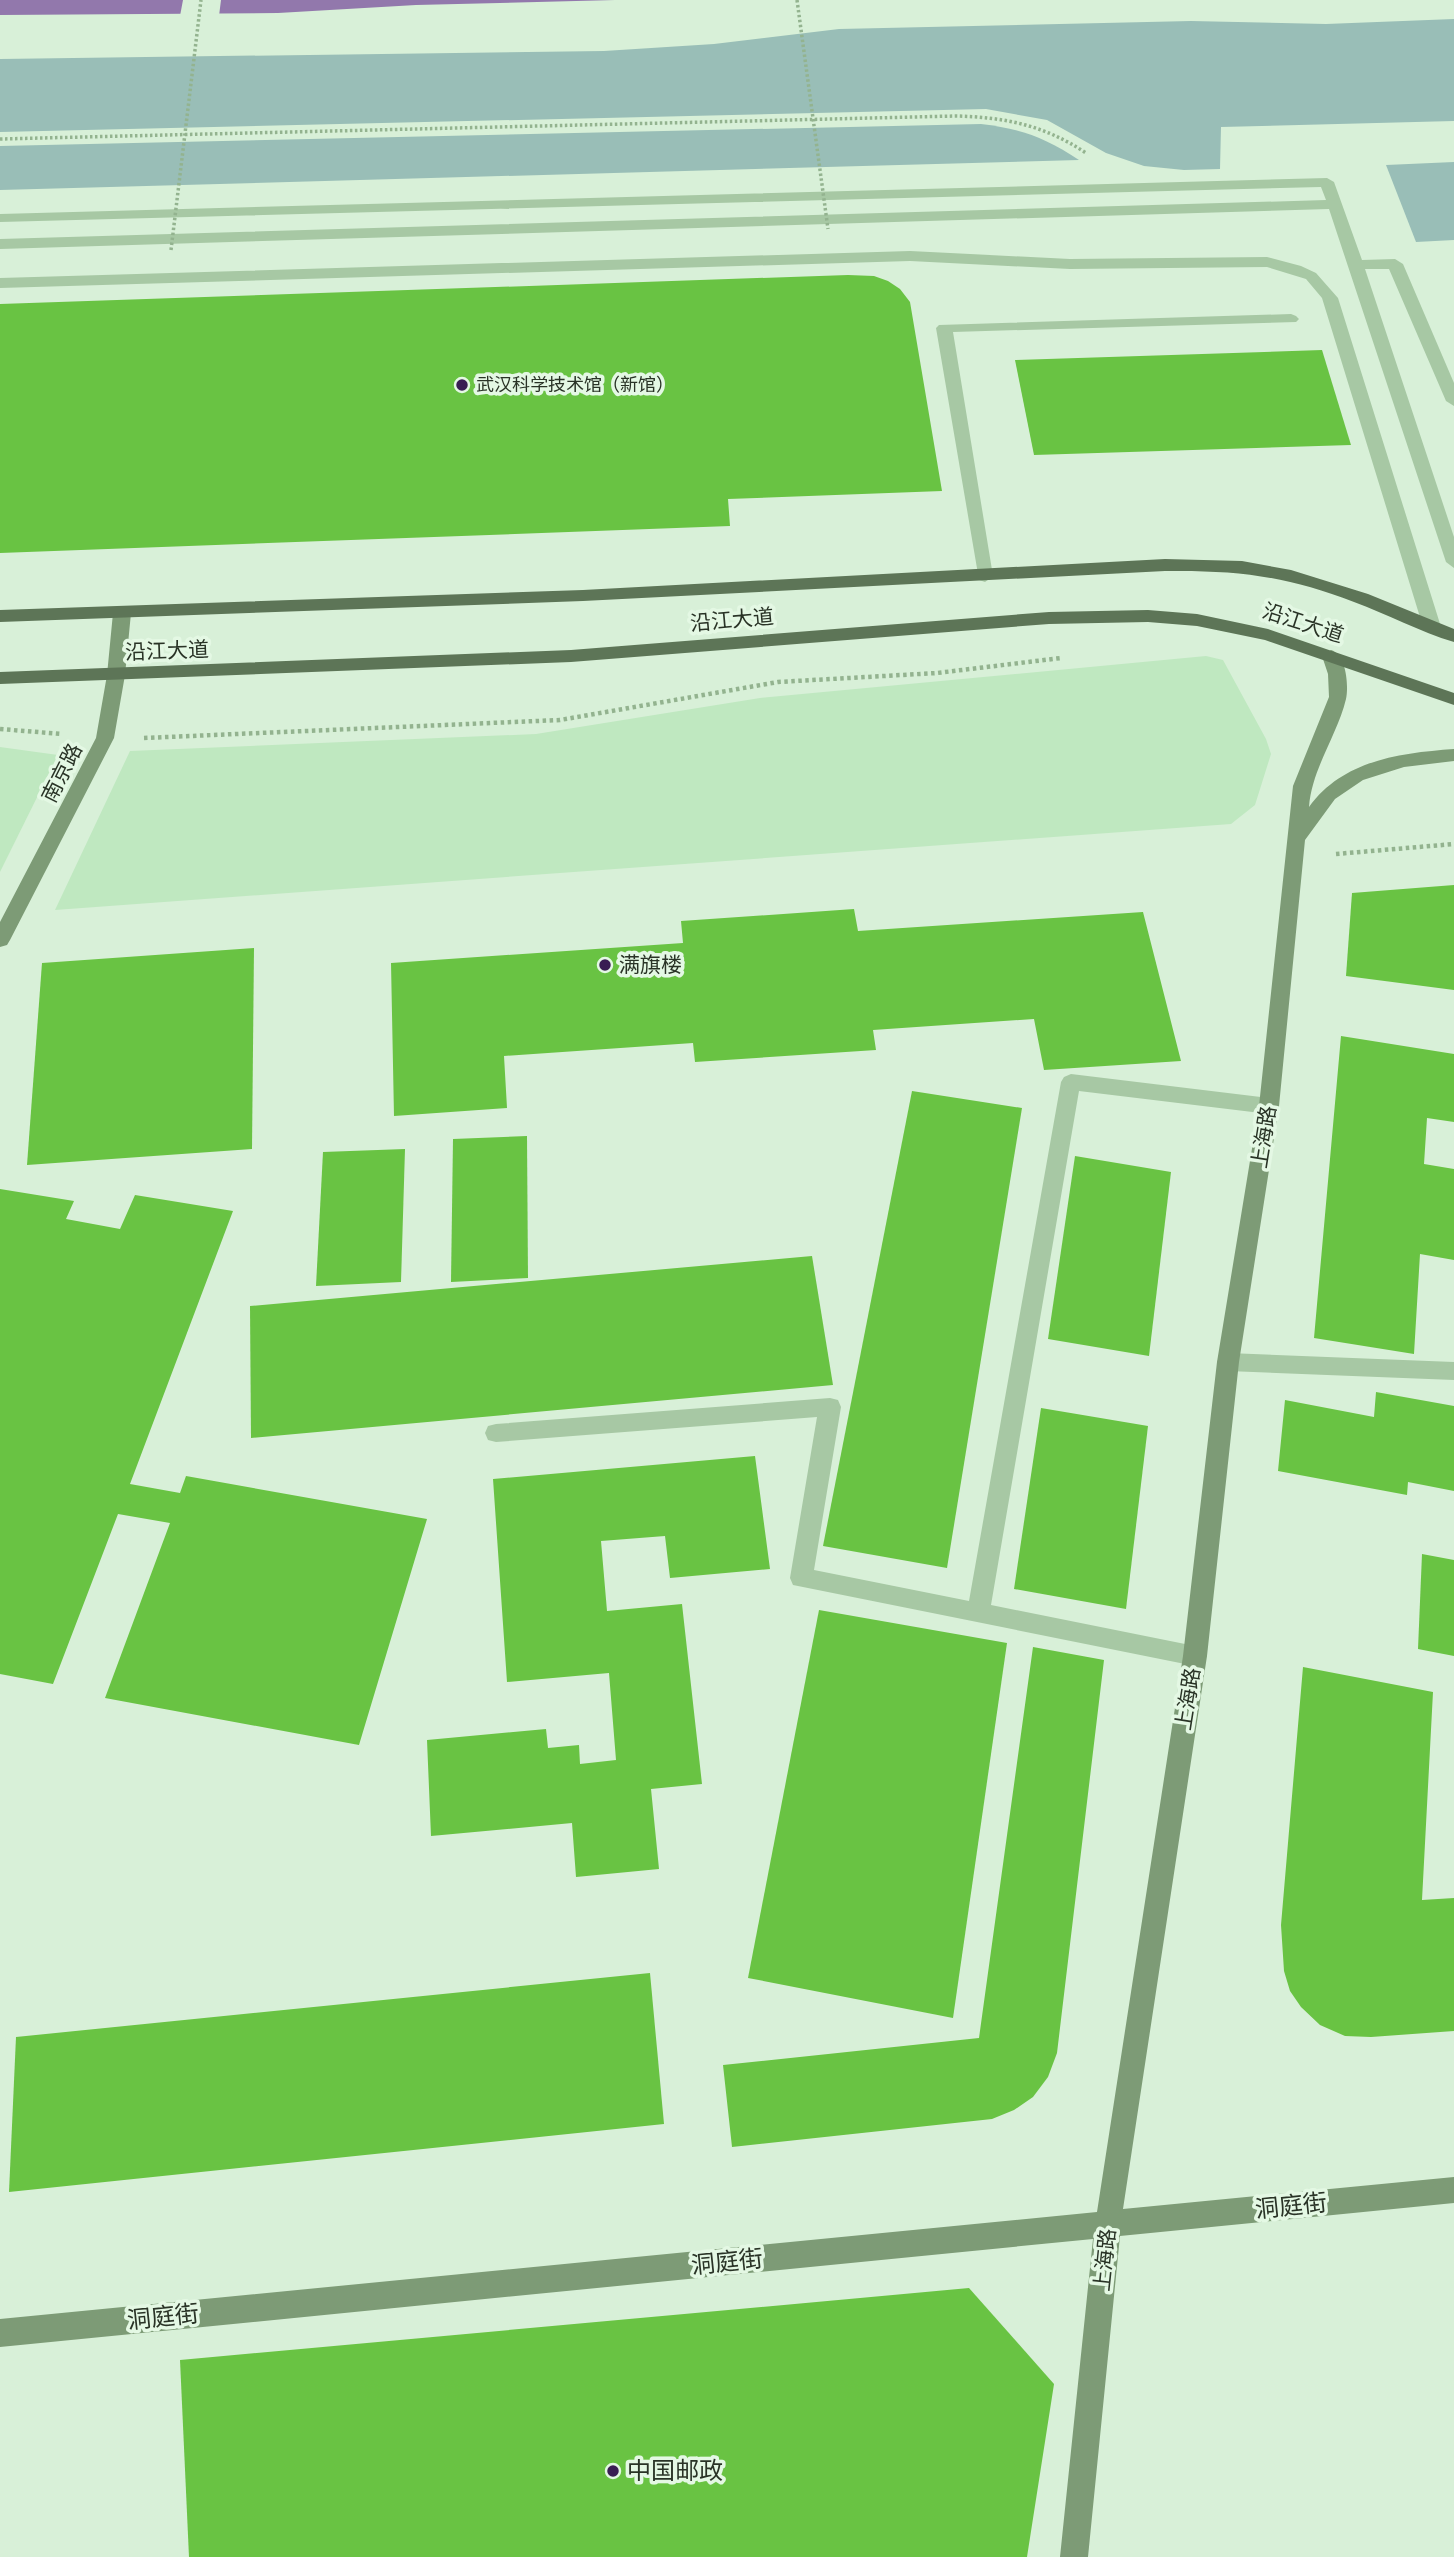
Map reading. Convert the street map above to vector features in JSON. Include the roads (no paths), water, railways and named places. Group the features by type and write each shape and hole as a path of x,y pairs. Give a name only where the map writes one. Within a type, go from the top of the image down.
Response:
{"main road":[{"name":"沿江大道","path":"0,616 290,609 1218,564 1265,569 1324,584 1454,636"},
{"name":"沿江大道","path":"0,678 571,656 1091,615 1197,620 1249,630 1454,699"}],"street":[{"path":"0,218 1136,187 1231,187 1327,182 1454,562"},
{"path":"0,244 1335,204"},
{"path":"0,283 897,256 1070,264 1232,261 1281,265 1311,276 1330,298 1432,627"},
{"path":"1356,265 1395,264 1454,401"},
{"path":"985,576 944,328 1291,319"},
{"name":"南京路","path":"0,940 105,738 116,675 122,613"},
{"name":"上海路","path":"1074,2557 1108,2224 1195,1656 1228,1362 1269,1106 1302,786 1338,697 1337,674 1331,656"},
{"path":"1294,847 1329,794 1349,780 1388,764 1454,755"},
{"path":"978,1613 1071,1082 1269,1106"},
{"path":"1228,1362 1454,1371"},
{"path":"496,1433 830,1407 801,1578 1195,1656"},
{"name":"洞庭街","path":"0,2333 1454,2190"}],"place":[{"name":"武汉科学技术馆（新馆）","path":"462,385"},
{"name":"满旗楼","path":"605,965"},
{"name":"中国邮政","path":"613,2471"}]}
